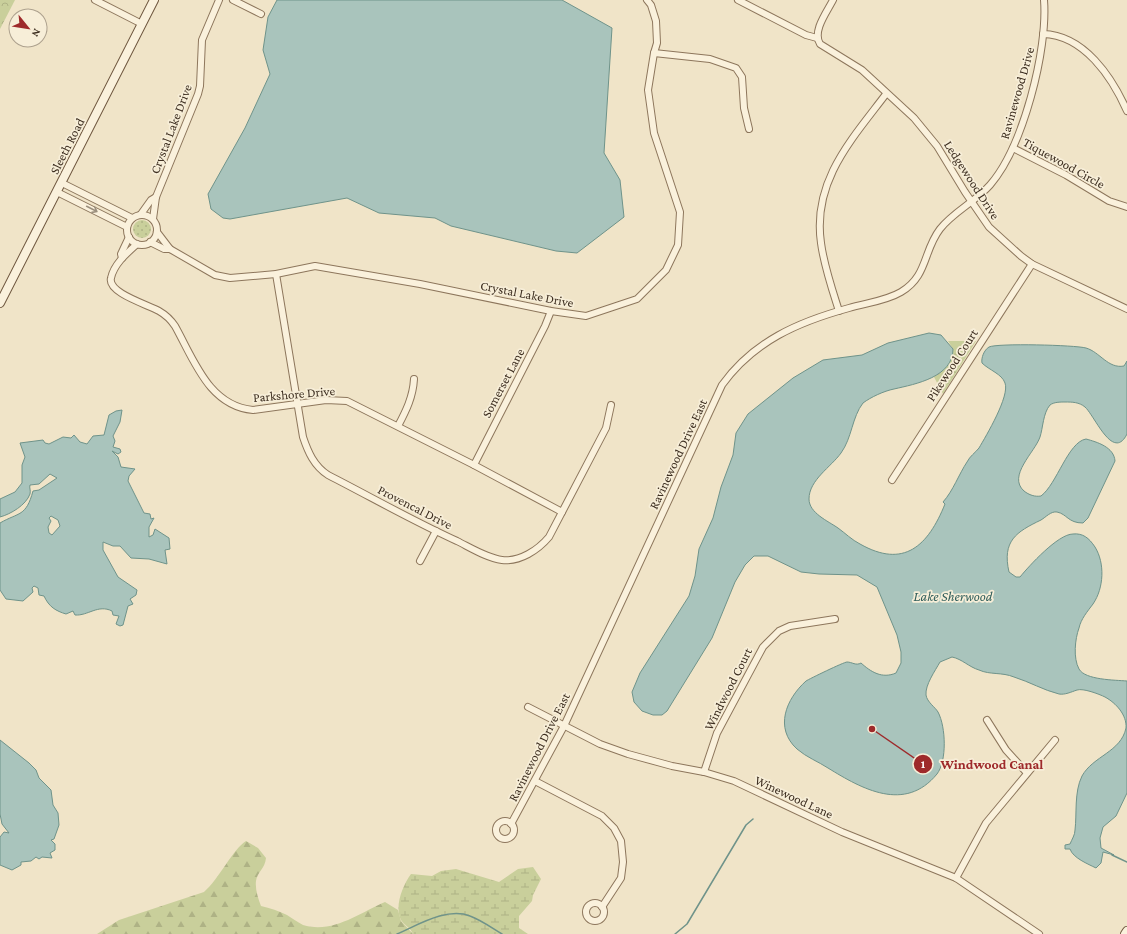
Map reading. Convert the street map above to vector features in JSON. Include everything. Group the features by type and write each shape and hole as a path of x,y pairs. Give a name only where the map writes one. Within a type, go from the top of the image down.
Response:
{"street":[{"path":"95,0 142,24"},
{"name":"Sleeth Road","path":"0,303 154,0"},
{"name":"Crystal Lake Drive","path":"170,250 157,232 157,225 153,219 156,197 198,94 200,86 202,40 219,0"},
{"path":"233,0 261,14"},
{"name":"Crystal Lake Drive","path":"150,242 164,249 170,250 222,277 230,278 276,274 315,266 337,269 551,312 586,316 637,299 666,270 678,245 680,212 654,133 648,90 657,43 656,21 648,0"},
{"path":"738,0 806,36 817,38 818,30 833,0"},
{"name":"Ravinewood Drive","path":"972,202 992,184 1013,148 1026,112 1041,54 1045,19 1044,0"},
{"path":"1043,34 1062,37 1094,59 1116,90 1127,110"},
{"name":"Ledgewood Drive","path":"817,38 824,47 862,70 886,94 907,110 927,132 989,227 1021,256 1032,264 1127,309"},
{"path":"654,54 710,59 736,68 742,77 744,108 749,129"},
{"path":"839,311 820,243 822,201 828,180 837,159 886,94"},
{"name":"Tiquewood Circle","path":"1013,148 1066,175 1109,201 1127,207"},
{"path":"62,183 132,218 127,227 129,237 137,244 141,245 150,242 157,232"},
{"path":"57,192 127,227"},
{"name":"Crystal Lake Drive","path":"132,218 141,214 151,200 156,197"},
{"name":"Ravinewood Drive East","path":"511,824 564,726 722,385 743,360 768,340 810,320 890,297 908,287 922,270 932,242 938,231 972,202"},
{"path":"141,214 153,219"},
{"name":"Parkshore Drive","path":"122,258 121,254 129,237"},
{"name":"Parkshore Drive","path":"137,244 122,258 111,278 112,286 119,292 160,312 169,319 175,326 208,385 220,398 242,409 253,410 326,400 347,401 474,464 562,512"},
{"name":"Pikewood Court","path":"892,480 1032,264"},
{"name":"Provencal Drive","path":"276,274 297,403 304,442 308,453 321,470 436,531 489,556 502,560 512,560 540,547 549,537 606,428 611,404"},
{"name":"Somerset Lane","path":"474,464 551,312"},
{"path":"398,426 410,401 414,380"},
{"path":"420,562 436,531"},
{"name":"Windwood Court","path":"704,772 717,733 763,647 779,631 790,626 835,618"},
{"name":"Winewood Lane","path":"528,707 600,744 628,754 672,766 704,772 734,781 842,832 956,878 1039,934"},
{"path":"987,720 1006,750 1027,773"},
{"path":"956,878 982,829 1055,740"},
{"path":"535,781 602,816 614,828 621,841 623,862 620,878 602,907"}],"green space":[{"path":"0,0 15,0 11,8 8,8 8,14 0,29"},
{"path":"138,220 146,220 151,225 149,236 146,238 138,238 133,233 133,225"},
{"path":"948,341 976,341 943,394 934,377 945,368 951,358 953,349"},
{"path":"246,841 258,848 266,858 256,881 256,890 261,906 287,915 303,925 325,927 346,921 385,902 398,910 401,921 413,934 97,934 119,920 204,892 215,880 236,851"},
{"path":"533,867 541,879 533,895 532,901 519,916 519,928 528,934 413,934 401,920 398,908 400,896 411,874 432,876 441,871 456,869 499,882 518,869"}],"water":[{"path":"277,0 562,0 612,28 604,153 620,180 624,217 577,253 556,251 451,226 435,218 379,213 347,198 230,219 223,218 211,209 208,194 245,128 270,74 263,50 268,17"},
{"name":"Lake Sherwood","path":"929,333 941,335 953,349 951,359 947,366 932,378 912,385 886,391 863,403 856,415 845,447 837,458 816,480 810,492 810,504 820,516 860,544 876,551 889,554 902,553 913,549 922,542 931,531 945,504 943,502 950,493 968,460 979,448 987,435 1001,406 1006,389 1005,383 998,375 982,363 983,354 987,348 995,346 1020,345 1079,347 1091,350 1113,365 1124,366 1127,361 1127,434 1122,441 1116,443 1110,440 1083,405 1070,402 1053,403 1048,408 1040,437 1020,471 1020,485 1024,491 1028,494 1041,496 1047,490 1068,455 1080,442 1086,439 1104,446 1112,452 1115,461 1088,518 1083,523 1078,523 1057,512 1049,514 1024,529 1013,539 1009,545 1007,561 1009,572 1016,577 1020,577 1052,545 1067,535 1073,534 1083,535 1086,537 1098,553 1102,568 1101,583 1097,598 1084,616 1080,625 1075,654 1077,665 1082,673 1101,679 1127,681 1127,793 1116,816 1103,827 1100,838 1101,848 1114,855 1103,852 1101,863 1096,868 1077,858 1070,849 1065,849 1065,845 1070,844 1074,834 1076,824 1077,796 1079,782 1082,776 1093,763 1119,743 1126,728 1125,719 1120,710 1113,703 1102,696 1083,690 1059,694 1010,675 983,672 959,659 952,657 940,662 929,683 926,695 929,702 938,712 943,726 944,753 940,768 937,774 925,786 911,792 897,795 883,794 841,776 804,754 790,741 784,723 785,714 793,696 806,681 847,662 856,664 861,663 873,672 881,675 891,675 896,673 901,663 901,652 897,635 877,587 857,575 801,572 768,556 754,556 745,565 735,582 712,638 667,711 662,715 653,715 642,711 634,702 632,692 640,673 689,596 695,576 699,549 713,518 721,487 733,455 736,433 748,414 793,378 823,360 862,355 888,343"},
{"path":"122,410 120,422 113,436 115,441 113,447 120,449 121,452 118,454 112,451 118,457 121,467 135,469 129,476 128,481 144,513 150,514 151,519 154,518 149,527 149,537 153,535 155,529 169,538 170,549 165,550 167,564 149,559 131,558 120,546 113,546 103,542 103,550 118,577 137,590 136,595 130,599 133,604 128,606 123,625 120,626 116,624 119,616 113,615 112,611 107,609 98,609 80,615 75,615 73,611 66,614 59,611 51,606 44,596 39,595 38,588 34,586 32,588 33,592 23,601 6,599 0,590 0,523 21,513 28,505 33,491 39,490 57,478 50,474 39,484 30,485 30,494 25,502 9,514 0,517 0,499 15,492 22,483 22,465 25,457 20,443 43,440 45,443 49,444 63,437 71,438 74,435 80,442 87,444 93,436 104,435 109,415 116,411","holes":["51,516 58,520 60,526 52,535 49,533 48,527 51,521 49,518"]},
{"path":"0,740 36,770 39,778 51,790 53,805 58,813 59,825 54,839 51,840 55,844 55,850 50,853 52,858 42,857 39,859 36,857 31,861 21,862 21,865 12,870 0,865 0,837 4,832 9,833 2,824 0,814"}],"waterway":[{"path":"675,934 687,924 746,825 753,819"},
{"path":"1112,855 1127,862"},
{"path":"397,934 433,918 452,914 470,916 502,934"}],"place":[{"name":"Windwood Canal","path":"872,729"}]}
